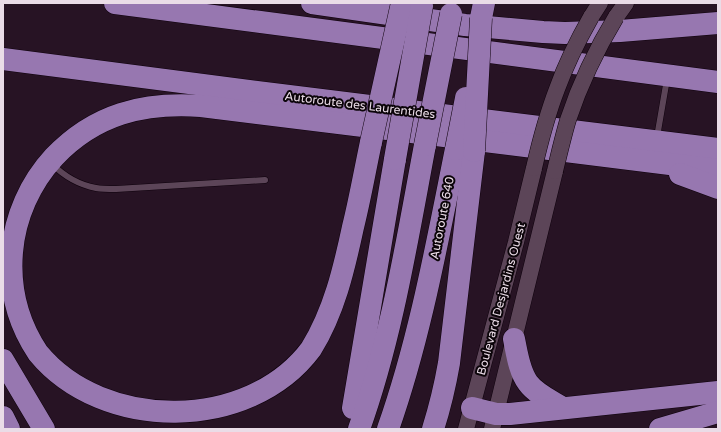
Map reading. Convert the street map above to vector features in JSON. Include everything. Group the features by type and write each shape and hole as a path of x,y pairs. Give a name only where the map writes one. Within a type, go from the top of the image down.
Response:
{"highway":[{"path":"114,3 718,82"},
{"path":"312,3 465,25 543,32 620,32 718,23"},
{"path":"402,3 371,142 345,264 334,300 324,325 311,349 297,369 268,396 252,407 218,420 197,425 159,426 134,421 96,407 74,392 55,375 40,356 27,334 17,310 11,272 13,247 18,220 23,205 35,182 50,162 68,144 90,128 128,112 171,105 209,107 653,152 718,170"},
{"path":"350,429 395,159 423,3"},
{"path":"358,429 378,367 402,266 452,9"},
{"path":"432,429 438,413 449,363 464,229 465,150 482,11"},
{"path":"507,54 591,44 718,36"},
{"name":"Autoroute des Laurentides","path":"3,59 653,152 718,150"},
{"name":"Autoroute 640","path":"388,429 419,327 430,277 465,150"},
{"path":"653,152 718,188"},
{"path":"514,339 521,369 528,384 538,393 563,408"},
{"path":"3,360 44,429"},
{"path":"468,420 493,425 510,414 718,392"},
{"path":"660,429 718,412"},
{"path":"3,417 9,429"}],"street":[{"name":"Boulevard Desjardins Ouest","path":"468,420 516,242 545,125 556,89 570,58 600,3"},
{"name":"Boulevard Desjardins Ouest","path":"493,425 568,121 578,92 591,62 616,17 626,3"}],"lane":[{"path":"653,152 667,76"},
{"path":"50,162 58,171 70,178 85,185 97,188 116,189 265,180"}]}
